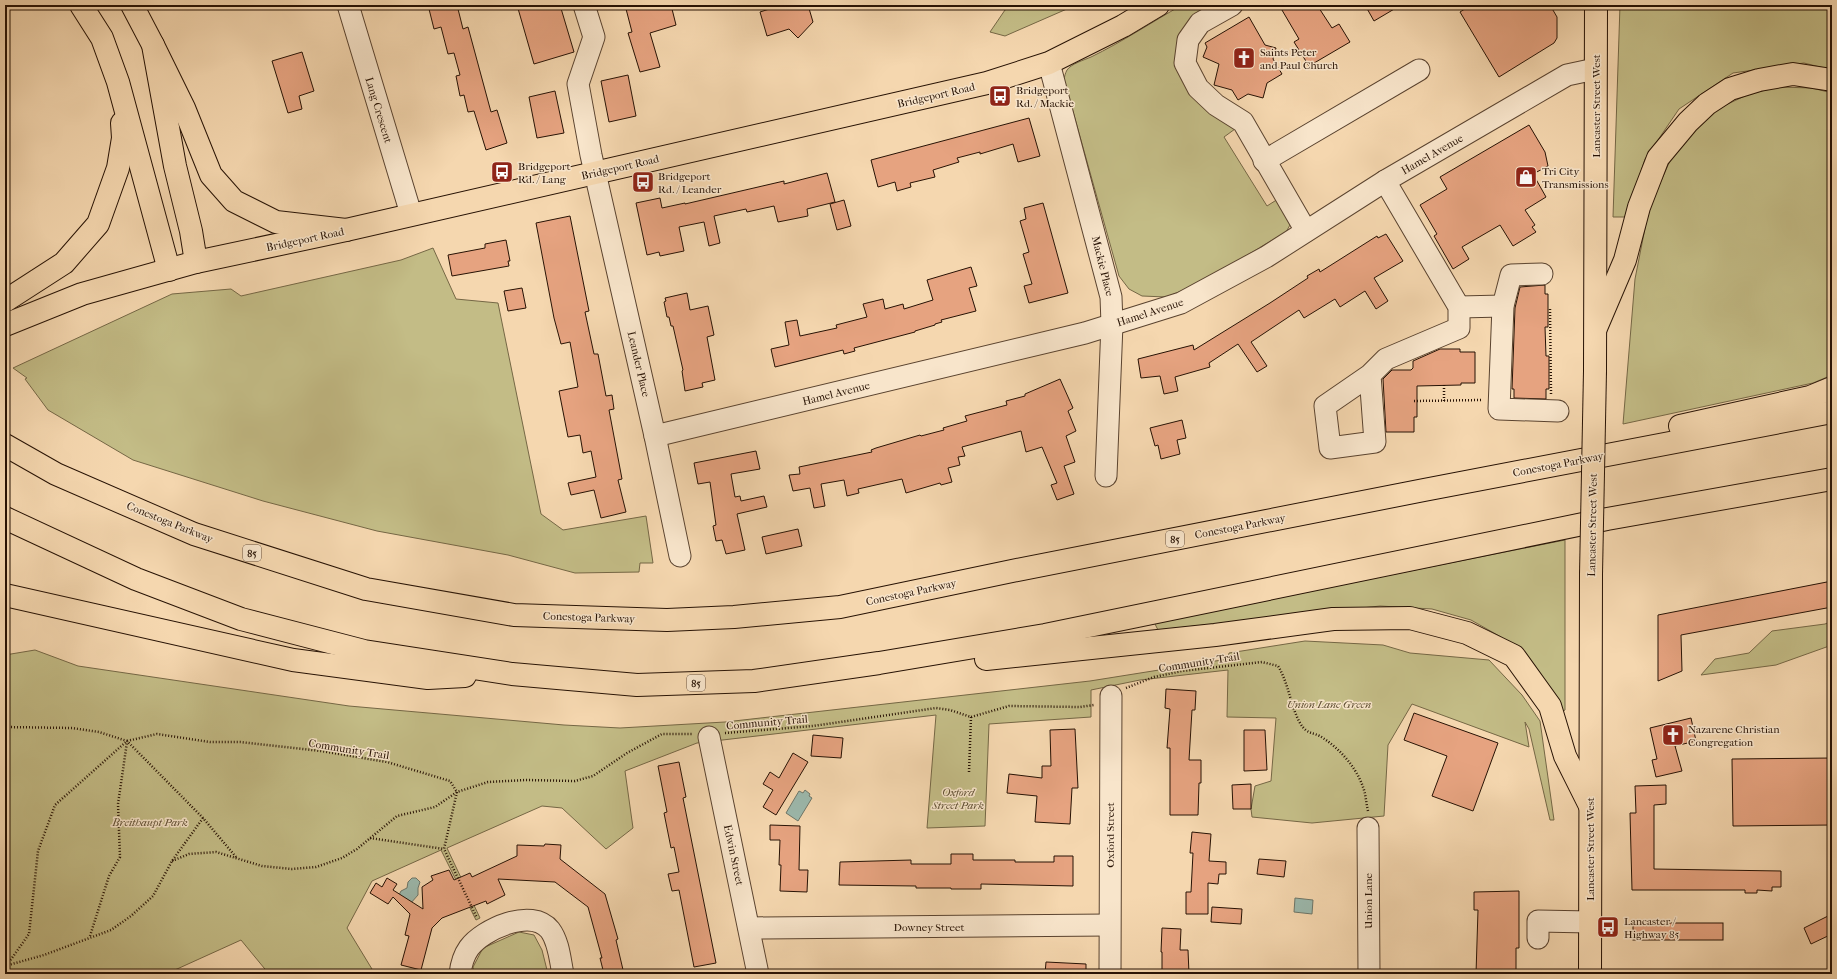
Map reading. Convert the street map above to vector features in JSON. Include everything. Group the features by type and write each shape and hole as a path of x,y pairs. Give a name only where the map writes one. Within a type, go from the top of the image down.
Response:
{"main road":[{"path":"82,5 102,38 118,82 169,270"},
{"path":"132,5 184,108 211,175 234,201 276,222 346,230"},
{"name":"Bridgeport Road","path":"5,325 82,294 196,262 346,230 987,83 1049,62 1123,26 1158,5"},
{"name":"Lancaster Street West","path":"1590,974 1592,574 1596,328 1596,5"},
{"path":"153,45 175,166 191,231 196,262"},
{"path":"1596,328 1625,260 1638,207 1658,158 1688,122 1707,104 1730,89 1759,80 1793,74 1832,80"},
{"path":"5,301 64,263 98,224 118,168 123,138 118,82"},
{"path":"1424,490 1510,465 1810,397 1832,388"},
{"name":"Conestoga Parkway","path":"5,445 56,474 194,534 366,589 514,615 660,619 734,617 840,607 1020,569 1832,412"},
{"name":"85","path":"5,518 136,579 241,619 364,651 512,674 645,685 754,681 879,663 1045,635 1607,520 1832,479"},
{"path":"5,595 293,660 428,678 512,674"},
{"path":"879,663 949,662 1215,636 1333,619 1410,618 1467,633 1514,656 1550,706 1565,756 1590,806"}],"street":[{"name":"Lang Crescent","path":"348,5 411,214"},
{"name":"Leander Place","path":"584,5 594,37 578,84 591,155 655,436 680,556"},
{"path":"1232,5 1200,23 1188,40 1185,63 1198,88 1216,105 1242,122 1306,231"},
{"name":"Mackie Place","path":"1049,62 1111,297 1112,324 1106,476"},
{"name":"Hamel Avenue","path":"655,436 1085,332 1180,303 1266,257 1385,181 1567,75 1596,69"},
{"path":"1264,161 1419,70"},
{"path":"1370,375 1386,359 1459,328 1459,307 1385,181"},
{"path":"1542,274 1511,275 1503,306 1498,400 1499,409 1554,411"},
{"path":"1459,307 1503,306"},
{"name":"Oxford Street","path":"1110,974 1111,696"},
{"name":"Edwin Street","path":"709,737 758,974"},
{"name":"Union Lane","path":"1368,828 1369,974"},
{"path":"460,974 463,960 470,947 485,935 510,922 524,920 539,922 550,929 556,942 563,974"},
{"path":"1538,921 1590,922"},
{"name":"Downey Street","path":"749,928 1109,925"}],"path":[{"path":"1550,308 1554,411"},
{"path":"1444,383 1444,401"},
{"path":"1414,401 1498,400"},
{"name":"Community Trail","path":"6,966 29,934 38,851 55,805 127,741 157,734 210,742 240,742 320,751 387,762 450,781 457,792 488,782 526,780 575,781 593,776 626,753 662,734 688,733 709,737 730,732 813,726 936,708 950,710 971,717 1009,706 1080,707 1095,705 1131,686 1154,677 1182,671 1262,662 1278,666 1285,677 1292,704 1301,724 1308,733 1321,737 1335,747 1358,773 1364,788 1371,819 1368,828"},
{"path":"969,772 971,717"},
{"path":"5,727 72,728 99,732 127,741 203,818 237,858"},
{"path":"89,937 109,876 120,857 118,804 127,741"},
{"path":"172,861 189,854 216,852 262,866 292,869 316,867 342,858 357,849 397,816 435,807 457,792"},
{"path":"457,792 444,848 485,935"},
{"path":"6,966 44,955 111,930 132,916 153,896 172,861 203,818"},
{"path":"370,838 444,848"}],"green space":[{"path":"1013,5 1076,5 1005,36 990,32 1005,10"},
{"path":"1182,5 1204,5 1206,9 1181,38 1219,119 1235,129 1224,137 1267,206 1278,199 1288,215 1290,225 1286,232 1197,285 1166,297 1142,296 1129,289 1119,276 1072,108 1065,89 1064,80 1067,70 1071,66 1114,45"},
{"path":"1620,5 1832,5 1832,70 1804,63 1733,73 1679,109 1645,159 1626,217 1613,217"},
{"path":"1779,87 1812,88 1832,93 1832,375 1813,383 1623,424 1635,279 1649,208 1673,154 1692,131 1717,109 1749,94"},
{"path":"433,248 456,299 498,303 541,514 563,530 646,516 653,563 640,563 639,572 575,573 508,555 377,531 263,501 133,460 48,410 25,379 27,378 13,368 172,294 231,289 241,296 401,260"},
{"path":"1565,540 1565,710 1559,714 1529,661 1501,637 1471,620 1432,609 1380,606 1158,630 1154,622"},
{"path":"1832,621 1832,645 1776,665 1701,675 1715,659 1749,653 1772,631 1825,624"},
{"name":"Breithaupt Park","path":"1305,641 1383,645 1410,653 1489,660 1522,695 1540,721 1554,820 1550,820 1529,729 1525,722 1529,747 1412,704 1388,745 1384,816 1312,823 1252,817 1251,809 1255,786 1271,781 1276,718 1227,717 1228,670 1140,680 1091,690 1091,717 989,724 985,826 927,828 936,715 697,743 625,771 633,828 606,849 562,808 542,806 447,848 480,918 476,920 441,850 372,881 347,928 375,974 269,974 241,940 166,974 5,974 5,655 35,650 78,666 349,706 564,725 620,728 725,722 1090,681 1228,659 1229,653"},
{"path":"519,932 534,935 542,950 548,974 474,974 473,967 483,948"}],"shaded area":[{"path":"805,790 812,798 798,821 786,813 799,791 803,793"},
{"path":"412,878 416,878 420,882 418,895 410,904 399,895 401,891 407,888 408,882"},
{"path":"1295,898 1313,900 1312,914 1294,912"}],"building":[{"path":"428,5 457,5 463,29 468,27 491,112 497,110 507,143 486,150 474,111 468,112 464,95 460,96 456,76 460,75 454,53 448,54 441,27 434,29"},
{"path":"517,5 560,5 574,52 534,64"},
{"path":"625,5 671,5 676,25 650,33 660,67 640,72 628,33 632,32"},
{"path":"782,5 808,5 813,22 798,38 789,29 767,36 760,12"},
{"path":"1279,5 1317,5 1332,28 1339,24 1350,42 1309,66 1294,42 1299,39"},
{"path":"1365,5 1401,5 1374,21"},
{"path":"1471,5 1550,5 1557,17 1557,38 1554,43 1499,77 1460,12"},
{"name":"Saints Peter and Paul Church","path":"1249,17 1265,45 1276,48 1273,59 1282,74 1267,83 1263,98 1248,94 1238,100 1232,90 1214,85 1219,64 1203,57 1207,47 1205,43"},
{"path":"302,52 314,91 299,96 302,109 288,113 272,61"},
{"path":"628,75 636,116 609,122 601,81"},
{"path":"555,91 564,133 537,138 529,97"},
{"path":"1029,118 1040,156 1018,162 1013,144 980,154 980,152 957,158 959,162 933,170 935,177 910,183 911,187 897,191 895,182 878,187 871,160"},
{"path":"1529,125 1545,152 1548,166 1533,174 1546,197 1525,210 1535,225 1532,227 1536,232 1513,246 1500,225 1462,247 1469,259 1453,269 1434,236 1437,234 1420,205 1447,189 1440,177"},
{"path":"827,173 835,202 807,209 808,216 778,222 774,206 747,212 746,209 714,216 720,243 709,246 704,222 679,227 684,251 660,256 659,252 647,255 636,203 660,198 662,208 784,181 784,184"},
{"path":"844,200 851,226 837,230 830,204"},
{"path":"1043,203 1068,293 1029,303 1024,286 1032,284 1023,254 1029,252 1020,221 1026,219 1024,208"},
{"path":"570,216 589,311 585,312 594,354 598,354 606,396 612,395 614,409 609,410 622,479 618,480 626,512 601,518 594,490 571,495 568,483 596,477 591,451 583,453 580,435 568,437 559,391 578,387 570,342 561,344 554,318 536,223"},
{"path":"1386,234 1403,261 1374,278 1388,301 1376,309 1365,291 1340,307 1335,299 1304,318 1299,310 1251,342 1267,366 1257,372 1238,344 1209,363 1210,367 1175,377 1178,391 1164,394 1160,376 1141,378 1138,359 1193,345 1194,350 1270,303 1308,278 1307,276 1319,269 1320,272 1377,236 1378,238"},
{"path":"506,240 510,261 508,261 509,266 452,276 448,255 485,248 485,244"},
{"path":"971,267 977,286 969,288 976,311 941,320 942,322 915,332 854,348 855,351 844,354 843,350 775,367 771,349 789,345 785,322 797,320 800,336 837,328 836,325 867,317 863,304 883,299 885,309 903,304 904,309 933,300 927,280"},
{"path":"1545,285 1545,294 1548,294 1548,327 1545,327 1546,356 1549,356 1549,389 1546,389 1546,399 1514,398 1514,389 1512,389 1515,308 1520,287"},
{"path":"522,288 526,308 508,311 504,291"},
{"path":"687,293 690,310 708,306 714,335 707,337 715,380 702,383 703,387 685,391 683,370 673,326 671,326 669,317 667,317 664,302 666,301 665,298"},
{"path":"1440,349 1460,349 1460,352 1475,352 1475,383 1461,383 1461,385 1417,386 1417,417 1414,417 1414,432 1386,432 1383,379 1392,370 1411,370 1413,368 1413,361"},
{"path":"1060,379 1073,408 1068,411 1076,431 1066,436 1075,462 1064,466 1074,494 1057,500 1051,485 1057,483 1042,447 1026,452 1021,431 962,447 965,456 958,457 960,465 948,468 952,482 941,485 940,483 906,493 902,479 858,489 859,493 847,496 844,480 821,484 825,506 814,508 810,488 793,491 789,475 800,474 799,467 872,452 871,450 876,448 920,435 944,430 943,428 967,421 965,416 1007,405 1006,401 1025,396 1025,394"},
{"path":"1182,420 1186,438 1177,440 1180,454 1161,459 1158,445 1155,446 1150,428"},
{"path":"756,451 760,469 731,474 735,497 740,496 741,501 764,496 767,507 737,514 745,550 726,554 722,540 716,541 713,526 716,525 710,482 698,484 694,463"},
{"path":"798,529 802,546 766,554 762,537"},
{"path":"1832,581 1832,607 1681,635 1682,671 1658,681 1658,615"},
{"path":"1166,689 1196,691 1195,710 1192,710 1189,760 1201,760 1201,783 1199,783 1198,815 1170,815 1170,748 1167,748 1170,709 1165,708"},
{"path":"1414,713 1498,743 1473,811 1432,796 1447,756 1404,740"},
{"path":"1691,718 1696,741 1675,746 1682,771 1656,777 1652,760 1657,759 1650,728"},
{"path":"1075,729 1078,788 1072,788 1070,824 1035,822 1037,796 1007,793 1009,774 1042,778 1042,766 1051,766 1050,730"},
{"path":"1244,730 1265,730 1267,770 1244,771"},
{"path":"813,735 843,738 841,758 811,756"},
{"path":"793,753 808,762 776,815 763,807 773,790 763,784 770,772 779,778"},
{"path":"1832,758 1832,825 1733,826 1732,759"},
{"path":"679,762 686,797 683,798 716,963 694,967 679,890 672,891 668,874 679,872 674,847 671,848 664,813 667,812 658,766"},
{"path":"1251,784 1251,809 1233,809 1232,785"},
{"path":"1666,785 1666,804 1654,805 1654,869 1781,871 1781,887 1772,887 1772,891 1757,890 1757,893 1745,893 1745,890 1632,890 1630,813 1636,813 1635,786"},
{"path":"770,825 800,826 799,870 808,870 807,892 780,891 780,840 770,840"},
{"path":"1192,832 1211,834 1209,861 1226,862 1226,874 1219,874 1218,884 1208,883 1208,914 1186,914 1186,892 1191,892 1193,853 1190,853"},
{"path":"545,844 561,845 560,859 605,894 618,939 616,940 624,974 604,974 600,958 602,958 588,907 555,882 498,879 505,895 487,904 486,901 442,918 432,928 421,970 401,965 409,936 405,935 410,914 393,897 388,904 370,893 376,883 382,887 387,878 397,884 393,890 423,909 422,887 433,880 431,876 449,870 454,880 470,873 472,877 517,856 517,845 544,846"},
{"path":"951,854 973,854 973,860 1015,860 1015,862 1054,862 1054,856 1073,856 1073,886 981,884 981,889 951,889 916,888 916,886 839,885 840,862 911,860 911,864 951,864"},
{"path":"1259,859 1286,861 1284,877 1257,874"},
{"path":"1519,891 1519,948 1516,948 1516,974 1476,974 1478,910 1474,910 1474,892"},
{"path":"1212,907 1242,909 1241,924 1211,922"},
{"path":"1832,914 1832,934 1811,944 1804,928"},
{"path":"1633,923 1723,923 1723,940 1633,940"},
{"path":"1162,928 1181,929 1180,950 1188,950 1189,974 1162,974"},
{"path":"1046,962 1086,964 1086,974 1045,974"}],"place":[{"name":"Saints Peter and Paul Church","path":"1244,58"},
{"name":"Bridgeport Rd. / Mackie","path":"1000,96"},
{"name":"Bridgeport Rd. / Lang","path":"502,172"},
{"name":"Tri City Transmissions","path":"1526,177"},
{"name":"Bridgeport Rd. / Leander","path":"643,182"},
{"name":"Nazarene Christian Congregation","path":"1673,735"},
{"name":"Lancaster / Highway 85","path":"1608,927"}],"park label":[{"name":"Union Lane Green","path":"1329,704"},
{"name":"Oxford Street Park","path":"958,798"}]}
